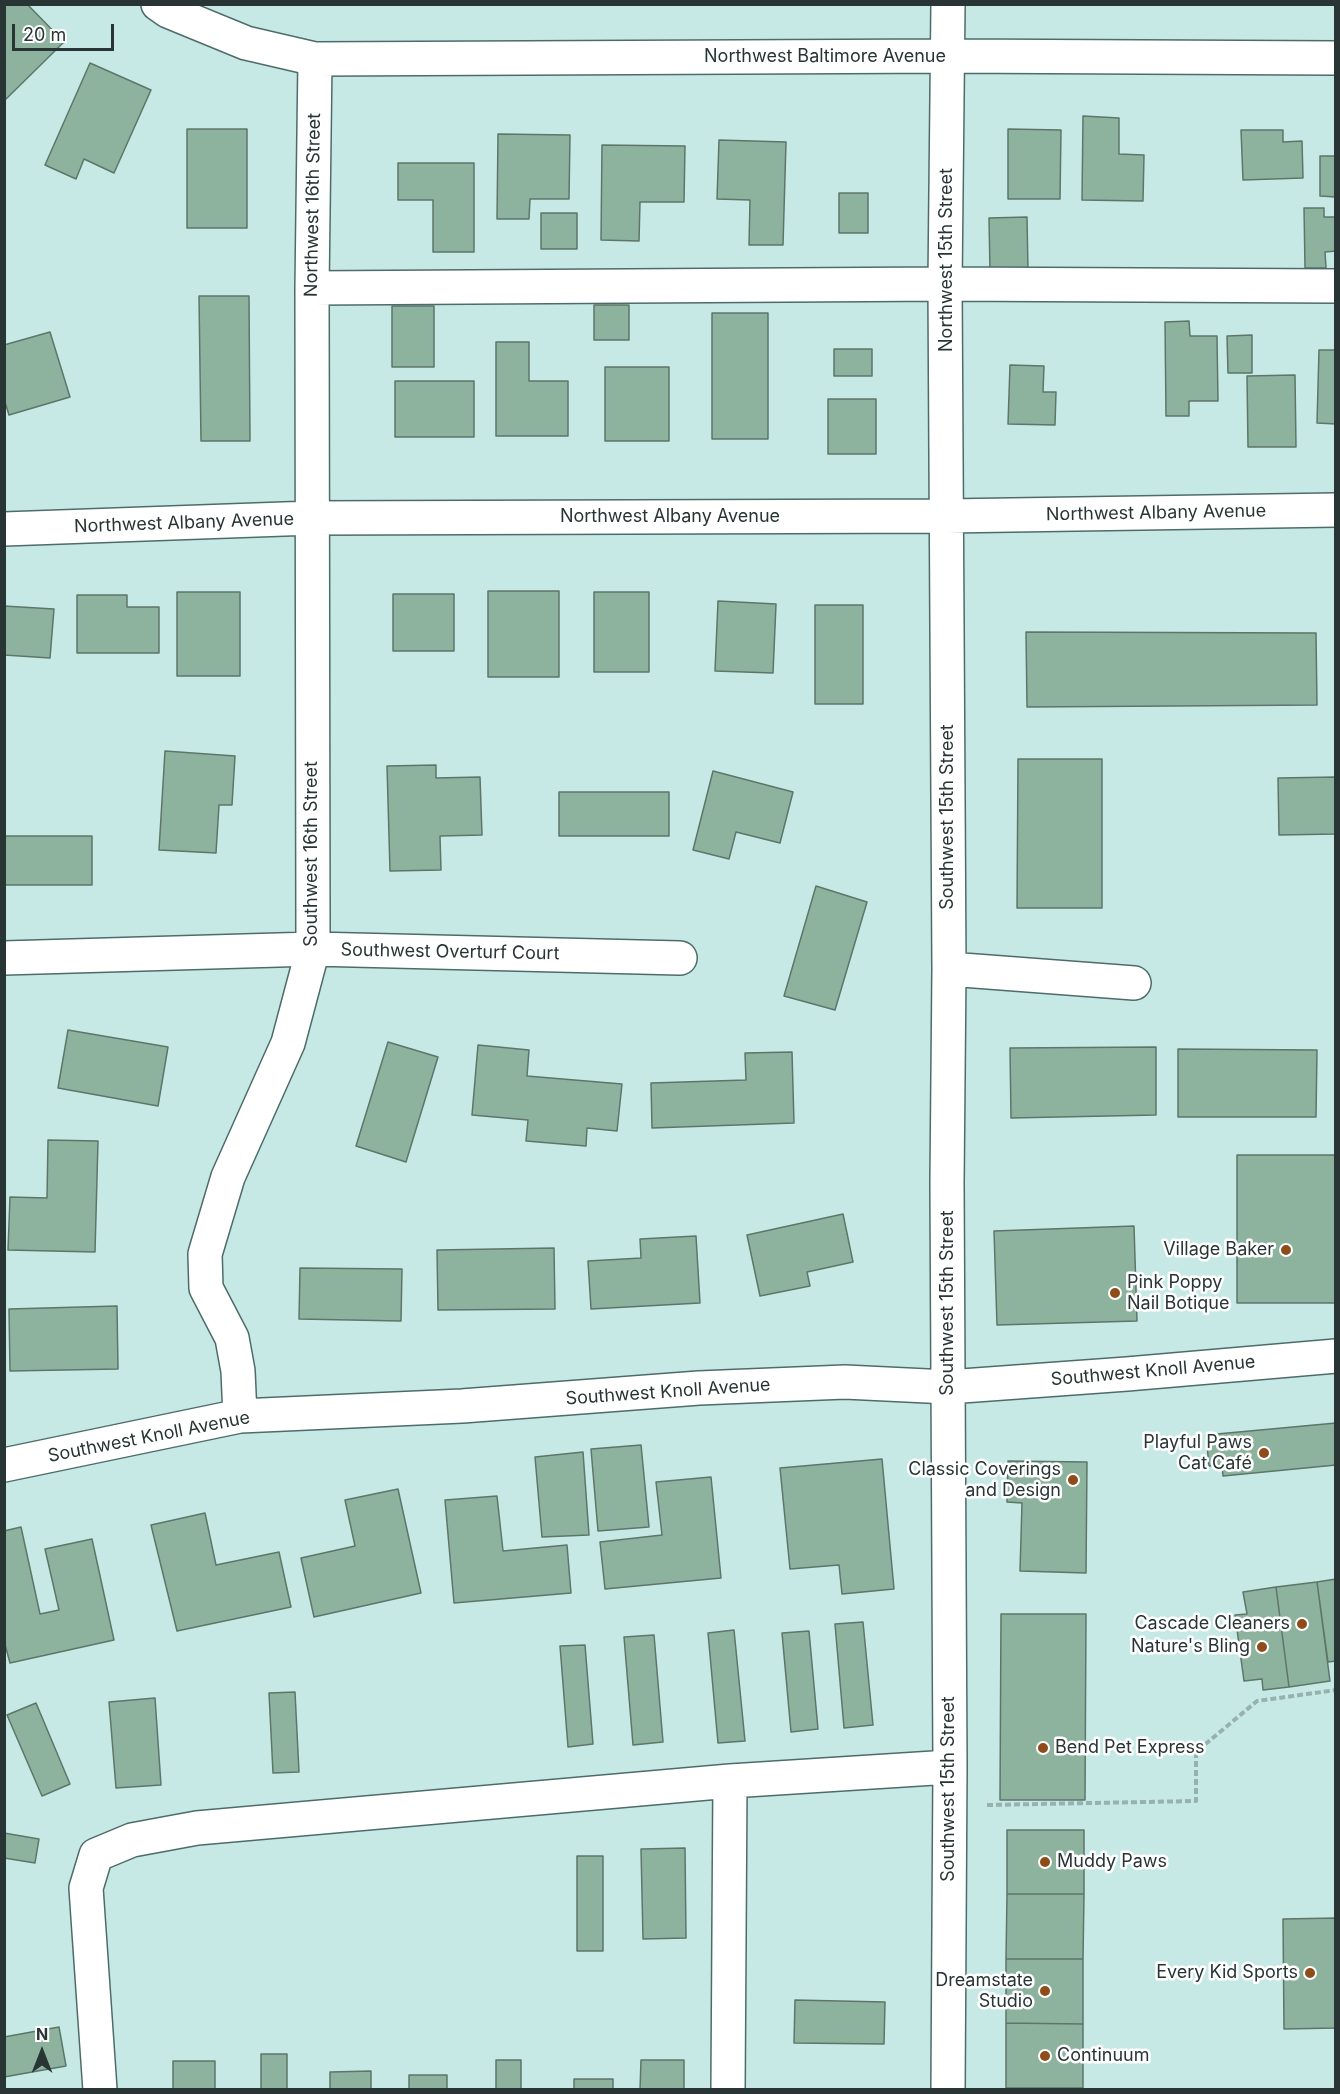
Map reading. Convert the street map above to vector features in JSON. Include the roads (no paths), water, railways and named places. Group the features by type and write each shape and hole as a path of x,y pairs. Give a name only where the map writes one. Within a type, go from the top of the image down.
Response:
{"street":[{"path":"158,4 168,11 246,43 315,59"},
{"name":"Northwest 15th Street","path":"947,516 945,284 948,4"},
{"name":"Northwest Baltimore Avenue","path":"315,59 949,56 1335,58"},
{"name":"Northwest 16th Street","path":"312,518 315,59"},
{"path":"312,288 945,284 1335,286"},
{"name":"Northwest Albany Avenue","path":"4,529 312,518 947,516 1335,510"},
{"name":"Southwest 15th Street","path":"947,516 950,1767 948,2090"},
{"name":"Southwest 16th Street","path":"240,1416 238,1371 232,1338 206,1288 206,1254 228,1177 288,1043 313,949 312,518"},
{"name":"Southwest Overturf Court","path":"4,958 313,949 680,958"},
{"path":"949,969 1134,983"},
{"name":"Southwest Knoll Avenue","path":"4,1465 240,1416 462,1406 699,1388 845,1382 948,1386 1127,1374 1335,1356"},
{"path":"100,2090 86,1888 96,1855 132,1840 197,1828 730,1780 950,1767"},
{"path":"728,2090 730,1780"}],"place":[{"name":"Village Baker","path":"1286,1250"},
{"name":"Pink Poppy Nail Botique","path":"1115,1293"},
{"name":"Playful Paws Cat Café","path":"1264,1453"},
{"name":"Classic Coverings and Design","path":"1073,1480"},
{"name":"Cascade Cleaners","path":"1302,1624"},
{"name":"Nature's Bling","path":"1262,1647"},
{"name":"Bend Pet Express","path":"1043,1748"},
{"name":"Muddy Paws","path":"1045,1862"},
{"name":"Every Kid Sports","path":"1310,1973"},
{"name":"Dreamstate Studio","path":"1045,1991"},
{"name":"Continuum","path":"1045,2056"}]}
